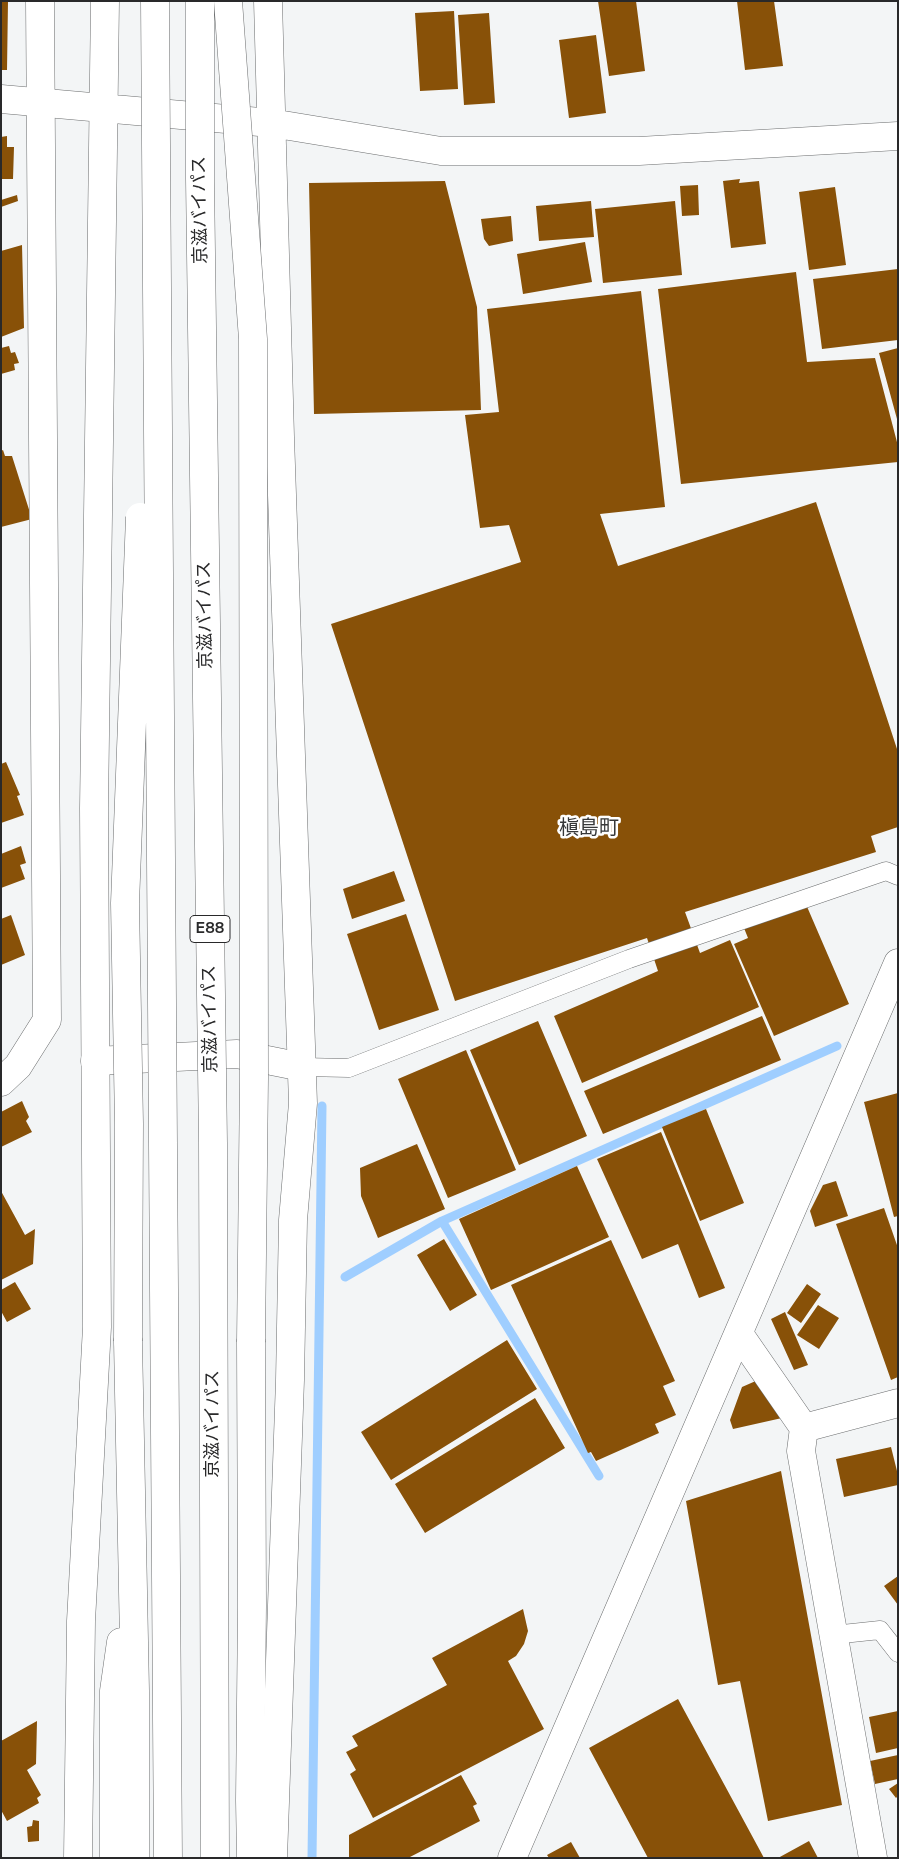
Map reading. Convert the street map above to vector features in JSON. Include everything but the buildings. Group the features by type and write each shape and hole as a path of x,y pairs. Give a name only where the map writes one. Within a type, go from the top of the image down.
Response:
{"main road":[{"path":"1,1082 18,1066 46,1020 50,103 40,1"},
{"path":"78,1858 81,1621 97,1326 94,808 102,107 105,1"},
{"path":"155,1 168,1858"},
{"name":"京滋バイパス","path":"200,1 200,178 213,1142 215,1858"},
{"path":"228,1 253,339 254,1078 251,1342 251,1858"},
{"path":"268,1 280,457 303,1103 293,1220 290,1380 273,1858"},
{"path":"135,1858 135,1691 128,1341 129,1124 125,903 140,539 144,181 155,81"},
{"path":"1,99 271,123 441,151 639,151 898,136"},
{"path":"512,1858 898,964"},
{"path":"95,1061 237,1054 302,1067"},
{"path":"739,1334 804,1428 801,1452 873,1858"},
{"path":"804,1428 898,1403"},
{"path":"114,1858 114,1692 132,1562"}],"lane":[{"path":"302,1067 349,1068 629,959 886,871 898,876"},
{"path":"833,1635 880,1630 898,1653"}],"waterway":[{"path":"345,1277 442,1221 837,1046"},
{"path":"312,1858 322,1106"},
{"path":"442,1221 599,1476"}],"district":[{"name":"槇島町","path":"589,829"}]}
